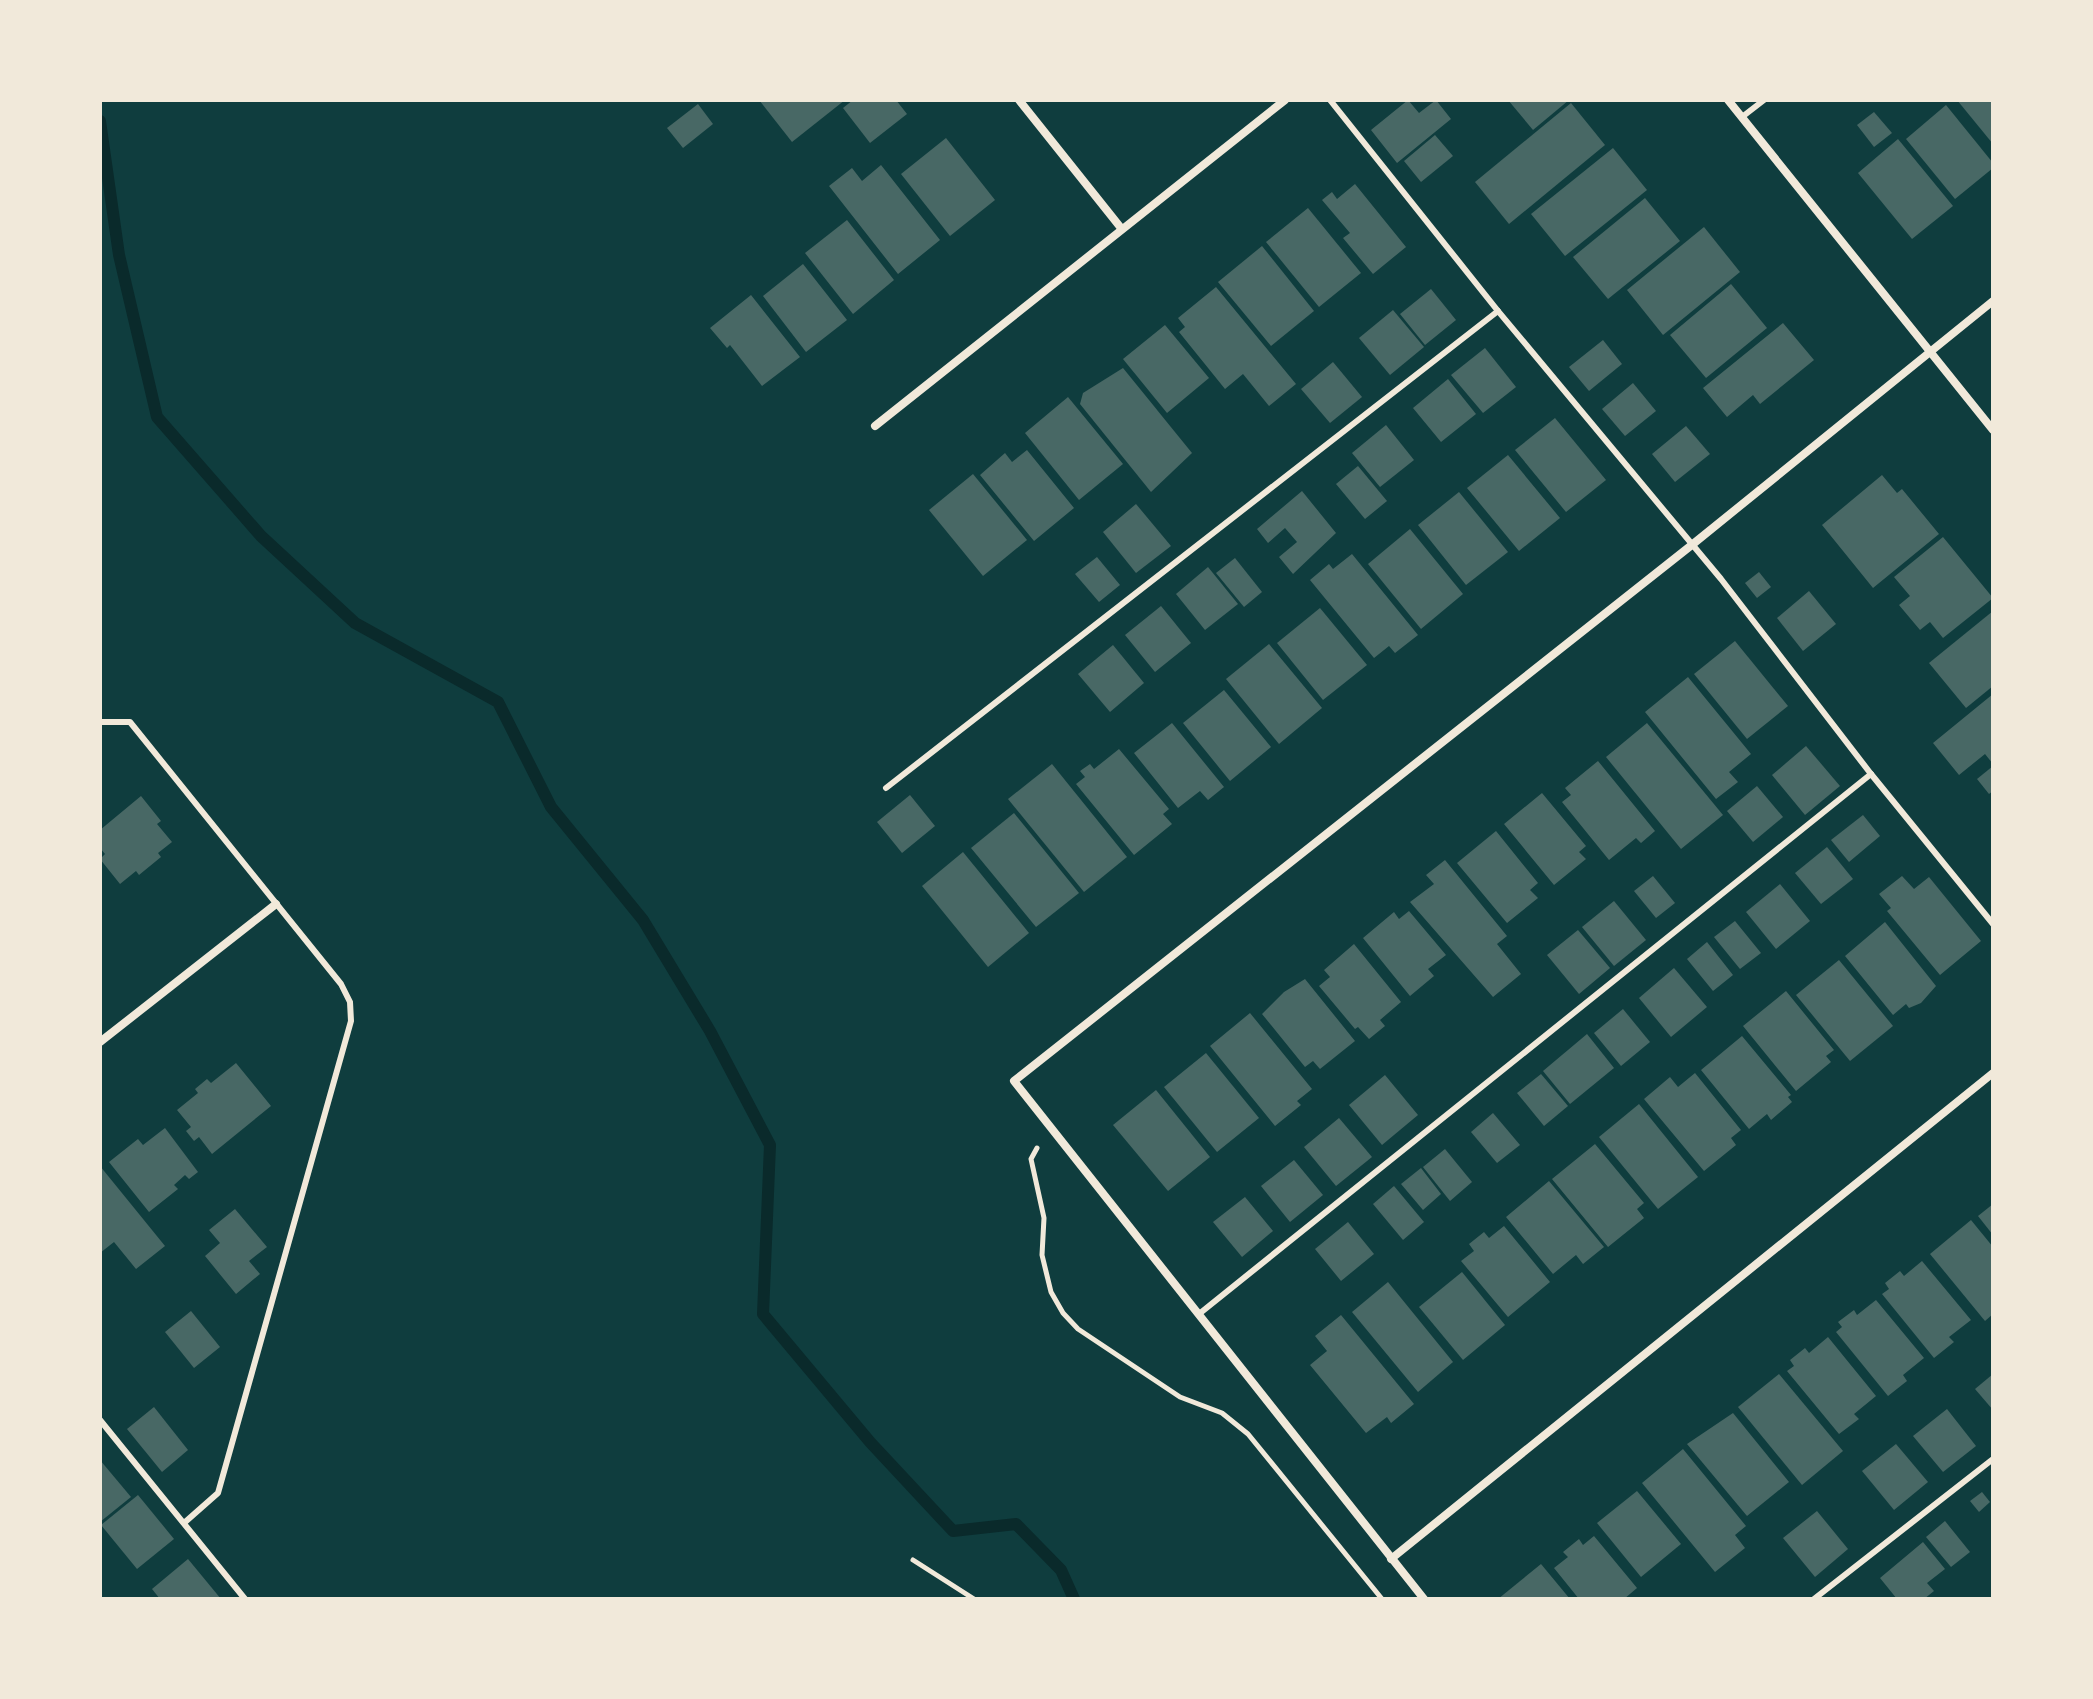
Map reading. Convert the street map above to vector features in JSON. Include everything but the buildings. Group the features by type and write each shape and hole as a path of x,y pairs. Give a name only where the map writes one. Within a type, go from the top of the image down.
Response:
{"street":[{"path":"1019,100 1121,228"},
{"path":"875,426 1285,100"},
{"path":"1728,100 1993,430"},
{"path":"1424,1599 1014,1081 1693,544 1993,301"},
{"path":"100,1042 276,904"},
{"path":"1391,1559 1993,1073"}],"lane":[{"path":"1330,100 1498,311 1693,544 1871,774 1993,924"},
{"path":"1742,117 1764,100"},
{"path":"886,788 1498,311"},
{"path":"100,722 130,722 341,984 350,1002 351,1021 218,1493 184,1523"},
{"path":"1199,1314 1871,774"},
{"path":"100,1420 245,1599"},
{"path":"1814,1599 1993,1459"}],"path":[{"path":"1047,1126 1031,1159 1044,1218 1042,1255 1051,1292 1063,1313 1078,1329 1180,1397 1222,1413 1248,1434 1382,1599"},
{"path":"913,1560 974,1599"}],"waterway":[{"path":"100,121 119,255 157,417 261,536 355,623 498,702 551,807 643,920 710,1031 770,1145 763,1314 870,1442 953,1531 1016,1524 1061,1570 1074,1599"}]}
